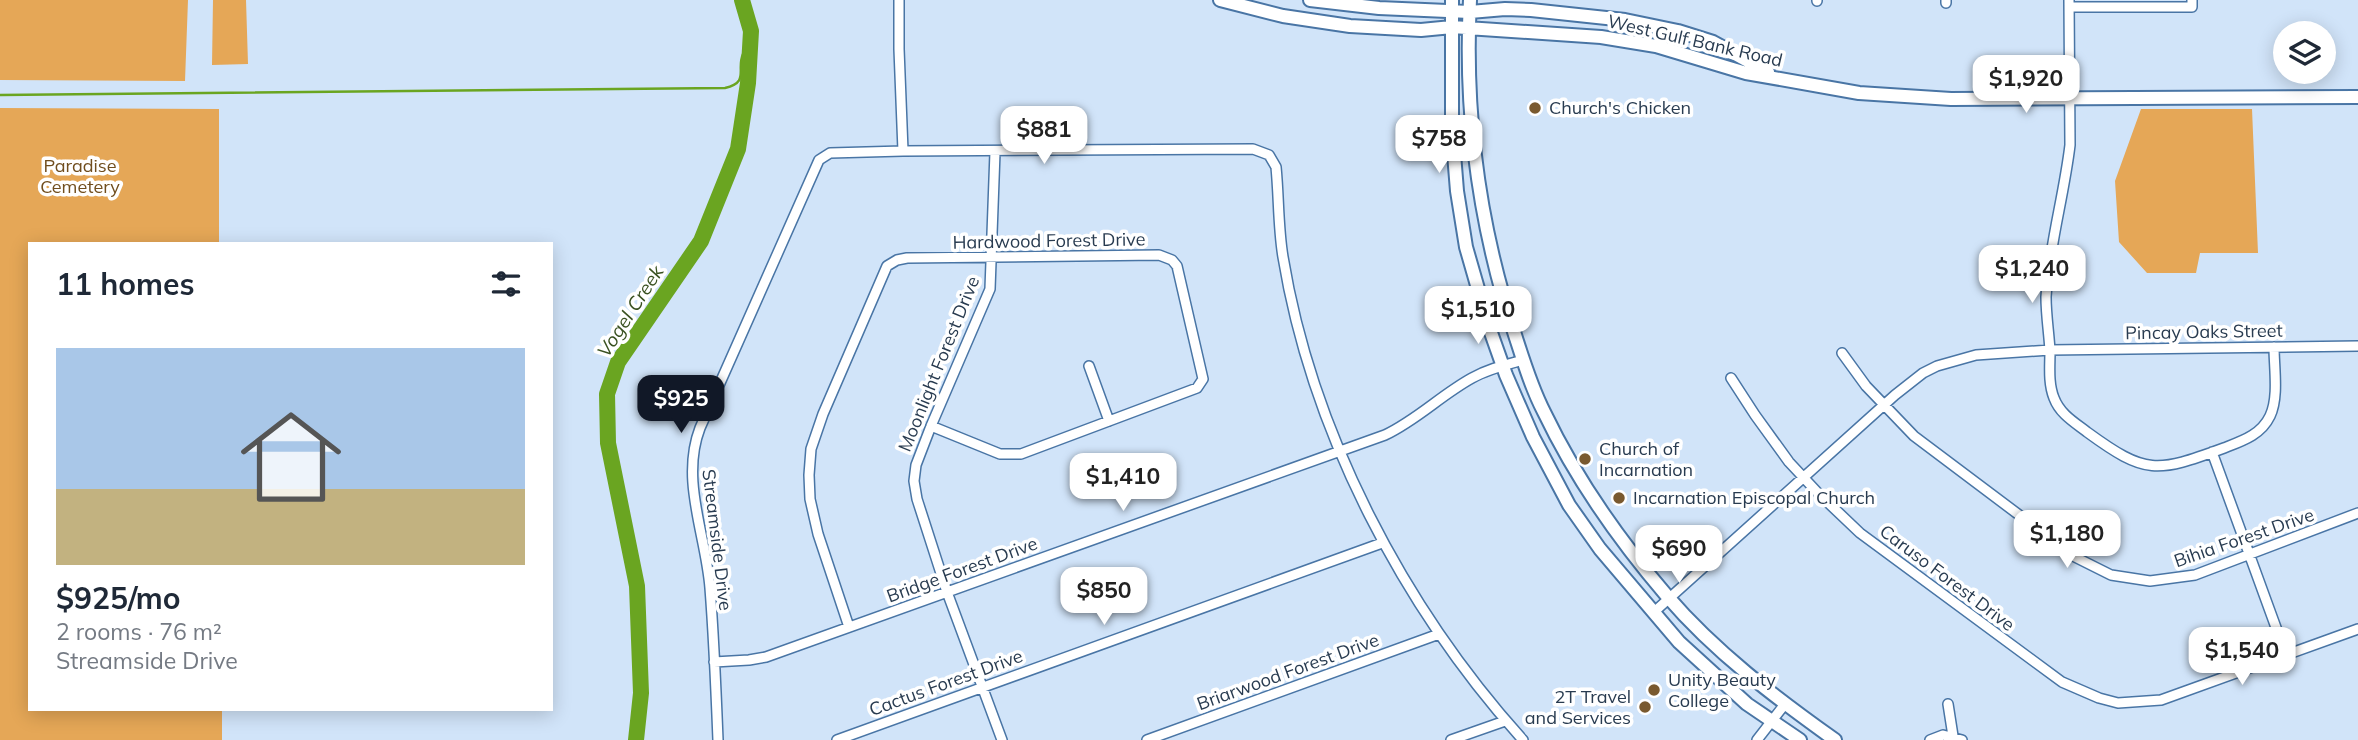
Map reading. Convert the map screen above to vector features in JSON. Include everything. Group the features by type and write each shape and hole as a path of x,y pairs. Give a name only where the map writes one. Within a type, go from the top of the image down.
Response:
{"main road":[{"name":"West Gulf Bank Road","path":"1220,0 1313,22 1377,29 1421,30 1452,27 1601,37 1656,46 1746,73 1852,92 1914,97 2070,99 2358,95"},
{"name":"West Gulf Bank Road","path":"1315,1 1378,8 1452,5 1603,17 1678,31 1713,42 1771,74 1788,80"},
{"path":"1313,22 1315,1"},
{"path":"1452,5 1452,129 1463,229 1477,291 1503,366 1533,437 1569,505 1600,549 1679,642 1748,704 1800,740"},
{"path":"1470,6 1471,101 1480,192 1489,242 1523,360 1543,411 1581,480 1611,526 1669,598 1735,663 1835,740"},
{"path":"1377,29 1378,8"},
{"path":"1601,37 1603,17"}],"street":[{"path":"900,0 903,151 1253,149 1269,155 1276,167 1279,219 1290,292 1310,366 1341,450 1382,543 1439,634 1505,721 1523,740"},
{"path":"2192,0 2192,7 2069,4 2070,99 2067,167 2055,225 2046,299 2052,392 2058,407 2071,420 2117,454 2143,465 2162,466 2184,462 2252,437 2267,422 2274,401 2274,347"},
{"name":"Streamside Drive","path":"718,740 710,586 693,482 693,449 705,415 819,160 830,153 903,151"},
{"name":"Moonlight Forest Drive","path":"995,152 990,289 916,465 915,490 947,592 1002,740"},
{"name":"Hardwood Forest Drive","path":"849,627 818,534 808,475 811,449 822,414 887,267 897,260 907,258 1159,255 1172,260 1180,272 1203,379 1197,388 1109,421"},
{"name":"Pincay Oaks Street","path":"1884,406 1923,373 1945,363 1976,355 2050,350 2358,346"},
{"name":"Bihia Forest Drive","path":"1842,353 1884,406 1914,436 1951,466 2074,557 2092,567 2129,579 2150,581 2195,575 2358,513"},
{"name":"Bridge Forest Drive","path":"714,662 766,657 1341,450 1405,426 1471,379 1523,360"},
{"path":"931,426 1000,454 1011,455 1021,454 1109,421 1089,366"},
{"name":"Caruso Forest Drive","path":"1731,378 1755,415 1803,478 1860,533 2062,682 2098,698 2118,703 2140,703 2161,700 2286,655"},
{"path":"1654,612 1884,406"},
{"path":"2212,452 2286,655 2358,629"},
{"name":"Cactus Forest Drive","path":"836,740 1382,543"},
{"name":"Briarwood Forest Drive","path":"1147,740 1439,634"},
{"path":"1757,740 1785,704"},
{"path":"1930,740 1943,735 1958,738 1948,704"},
{"path":"1451,740 1505,721"}],"green space":[{"path":"0,0 188,0 185,81 0,80"},
{"path":"213,0 246,0 248,64 212,65"},
{"name":"Paradise Cemetery","path":"0,108 219,109 219,242 28,242 28,711 222,711 222,740 0,740"},
{"path":"2141,109 2252,109 2258,253 2200,253 2196,273 2147,273 2119,242 2115,181"}],"waterway":[{"name":"Vogel Creek","path":"636,740 641,693 637,586 608,443 607,394 618,362 701,241 738,149 748,83 751,31 742,0"},
{"path":"0,95 725,88 740,79 741,60 751,45"}],"place":[{"name":"Church's Chicken","path":"1535,108"},
{"name":"Church of Incarnation","path":"1585,459"},
{"name":"Incarnation Episcopal Church","path":"1619,498"},
{"name":"Unity Beauty College","path":"1654,690"},
{"name":"2T Travel and Services","path":"1645,707"}]}
